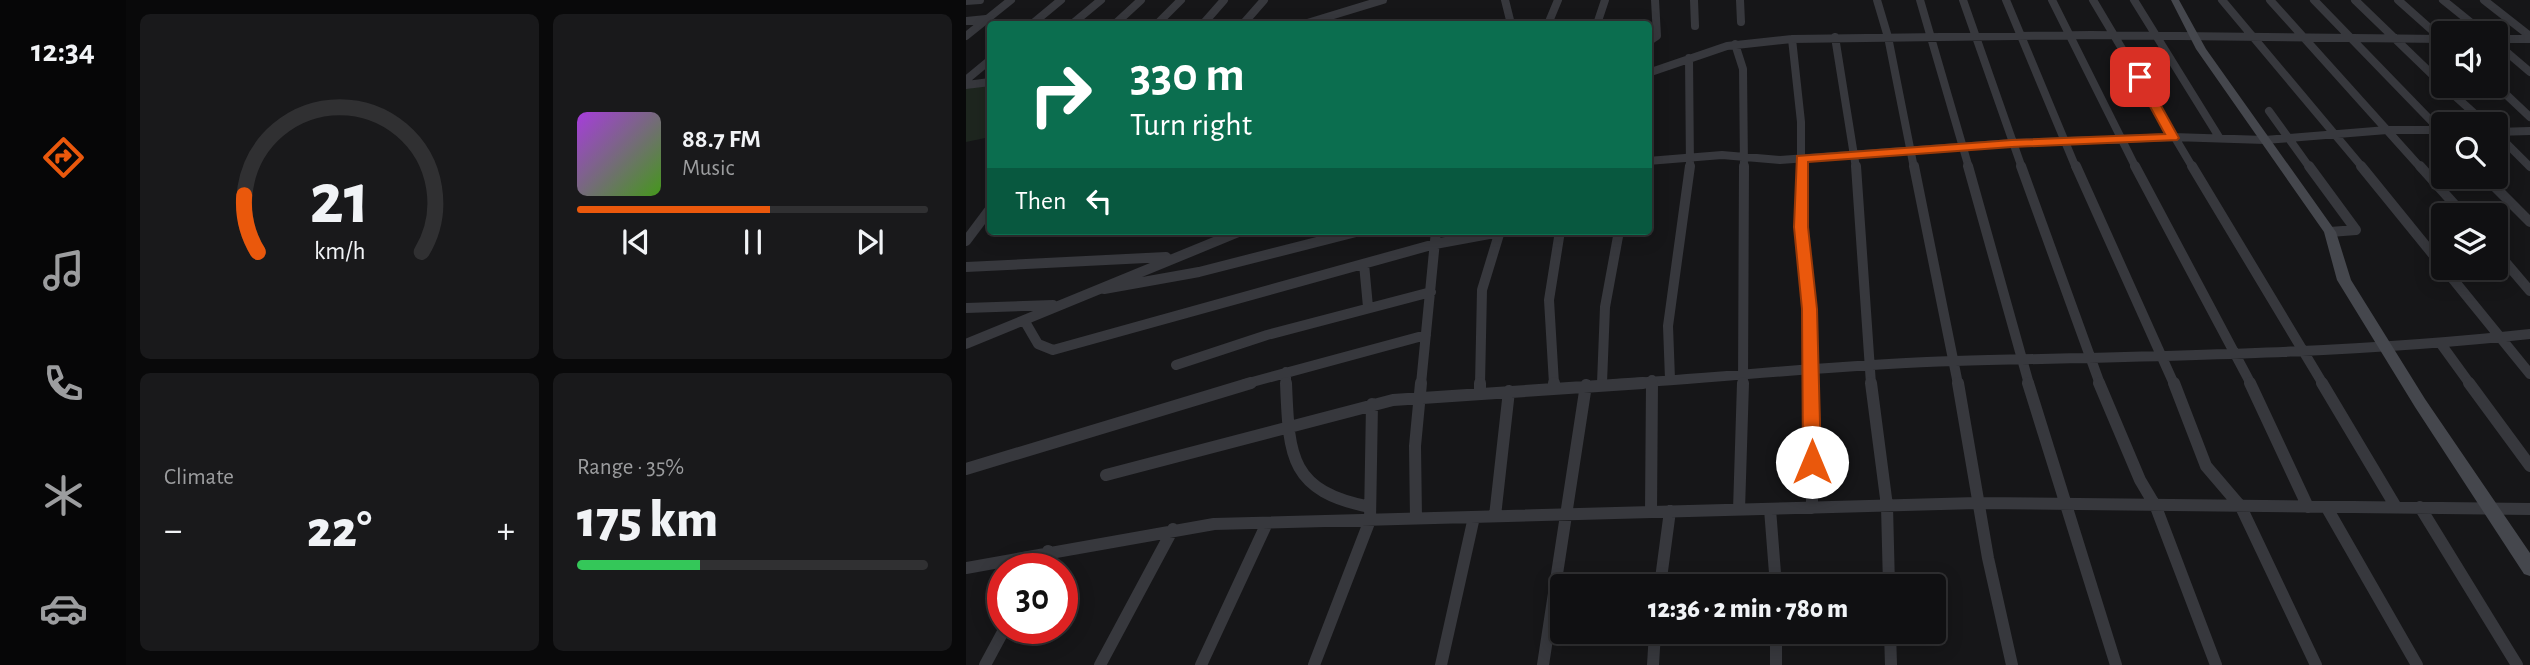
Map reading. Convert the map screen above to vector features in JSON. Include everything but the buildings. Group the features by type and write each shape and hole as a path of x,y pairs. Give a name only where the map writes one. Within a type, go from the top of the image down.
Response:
{"street":[{"path":"966,1 980,0"},
{"path":"966,36 1011,0"},
{"path":"1036,21 1061,0"},
{"path":"1076,21 1101,0"},
{"path":"1118,21 1141,0"},
{"path":"1160,21 1181,0"},
{"path":"1206,21 1224,0"},
{"path":"1246,21 1264,0"},
{"path":"1314,21 1383,0"},
{"path":"1505,0 1510,21"},
{"path":"1550,21 1558,0"},
{"path":"1598,21 1605,0"},
{"path":"1652,21 1655,0"},
{"path":"1694,0 1695,26"},
{"path":"1740,0 1741,22"},
{"path":"1877,0 1888,37 1911,149 1968,434 1977,503 2012,665"},
{"path":"1920,0 1992,247 2021,360 2116,665"},
{"path":"1963,0 2089,359 2140,480 2157,507 2216,665"},
{"path":"2006,0 2069,144 2085,190 2163,355 2206,467 2241,507 2316,665"},
{"path":"2052,0 2196,284 2236,353 2308,507"},
{"path":"2093,0 2173,138 2396,507"},
{"path":"2134,0 2219,138"},
{"path":"2175,0 2194,36 2330,233 2344,280 2530,568"},
{"path":"2222,0 2336,135 2530,374"},
{"path":"2270,0 2453,203"},
{"path":"2314,0 2431,120"},
{"path":"2355,0 2431,73"},
{"path":"2398,0 2431,29"},
{"path":"2444,0 2469,21"},
{"path":"2484,0 2530,38"},
{"path":"966,21 986,19"},
{"path":"1652,72 1731,45 1835,37 2251,36 2431,39"},
{"path":"1835,37 1854,154 1869,368 1887,506 1889,574"},
{"path":"2508,40 2530,38"},
{"path":"1792,39 1801,122 1801,227 1812,369 1812,508"},
{"path":"1731,45 1743,69 1739,510"},
{"path":"2508,52 2530,72"},
{"path":"1670,379 1668,326 1671,289 1681,242 1691,158 1689,58"},
{"path":"966,80 987,62"},
{"path":"966,86 987,82"},
{"path":"2508,96 2530,117"},
{"path":"2458,98 2473,112"},
{"path":"2269,111 2356,230 2330,233"},
{"path":"1652,161 1743,155 1765,159 1802,159 2012,143 2069,144 2173,138 2265,140 2388,130 2431,131"},
{"path":"2508,132 2530,131"},
{"path":"2508,144 2530,167"},
{"path":"2498,189 2530,222"},
{"path":"966,241 987,213"},
{"path":"966,344 1231,235"},
{"path":"1094,290 1199,272 1344,235"},
{"path":"1416,518 1415,446 1422,397 1436,235"},
{"path":"1024,320 1038,344 1053,350 1435,244 1480,235"},
{"path":"1480,393 1482,290 1499,235"},
{"path":"1554,388 1549,300 1559,235"},
{"path":"1602,383 1600,352 1603,304 1618,235"},
{"path":"966,267 1176,257"},
{"path":"1364,264 1368,307"},
{"path":"2508,265 2530,291"},
{"path":"1176,365 1267,335 1431,292"},
{"path":"966,307 1059,305"},
{"path":"1106,475 1372,404 1422,397 1952,361 2089,359 2384,344 2441,344 2530,334"},
{"path":"966,469 1286,372 1426,335"},
{"path":"2441,344 2530,466"},
{"path":"1286,372 1288,425 1298,470 1314,487 1344,504 1370,513"},
{"path":"1651,512 1652,380"},
{"path":"1543,665 1586,385"},
{"path":"1495,516 1509,391"},
{"path":"1314,665 1370,513 1372,404"},
{"path":"966,568 1173,530 1370,513 1416,518 1977,503 2530,509"},
{"path":"2420,507 2518,665"},
{"path":"2327,508 2417,665"},
{"path":"1770,509 1775,574"},
{"path":"1662,574 1670,512"},
{"path":"1441,665 1474,517"},
{"path":"1201,665 1267,523"},
{"path":"1100,665 1173,530"},
{"path":"985,665 996,644"},
{"path":"1653,665 1654,644"},
{"path":"1776,644 1776,665"},
{"path":"1891,644 1891,665"}],"shaded area":[{"path":"987,86 987,138 966,142 966,89"}],"route":[{"path":"1812,462 1812,369 1801,227 1802,159 2012,143 2069,144 2173,138 2140,77"}]}
